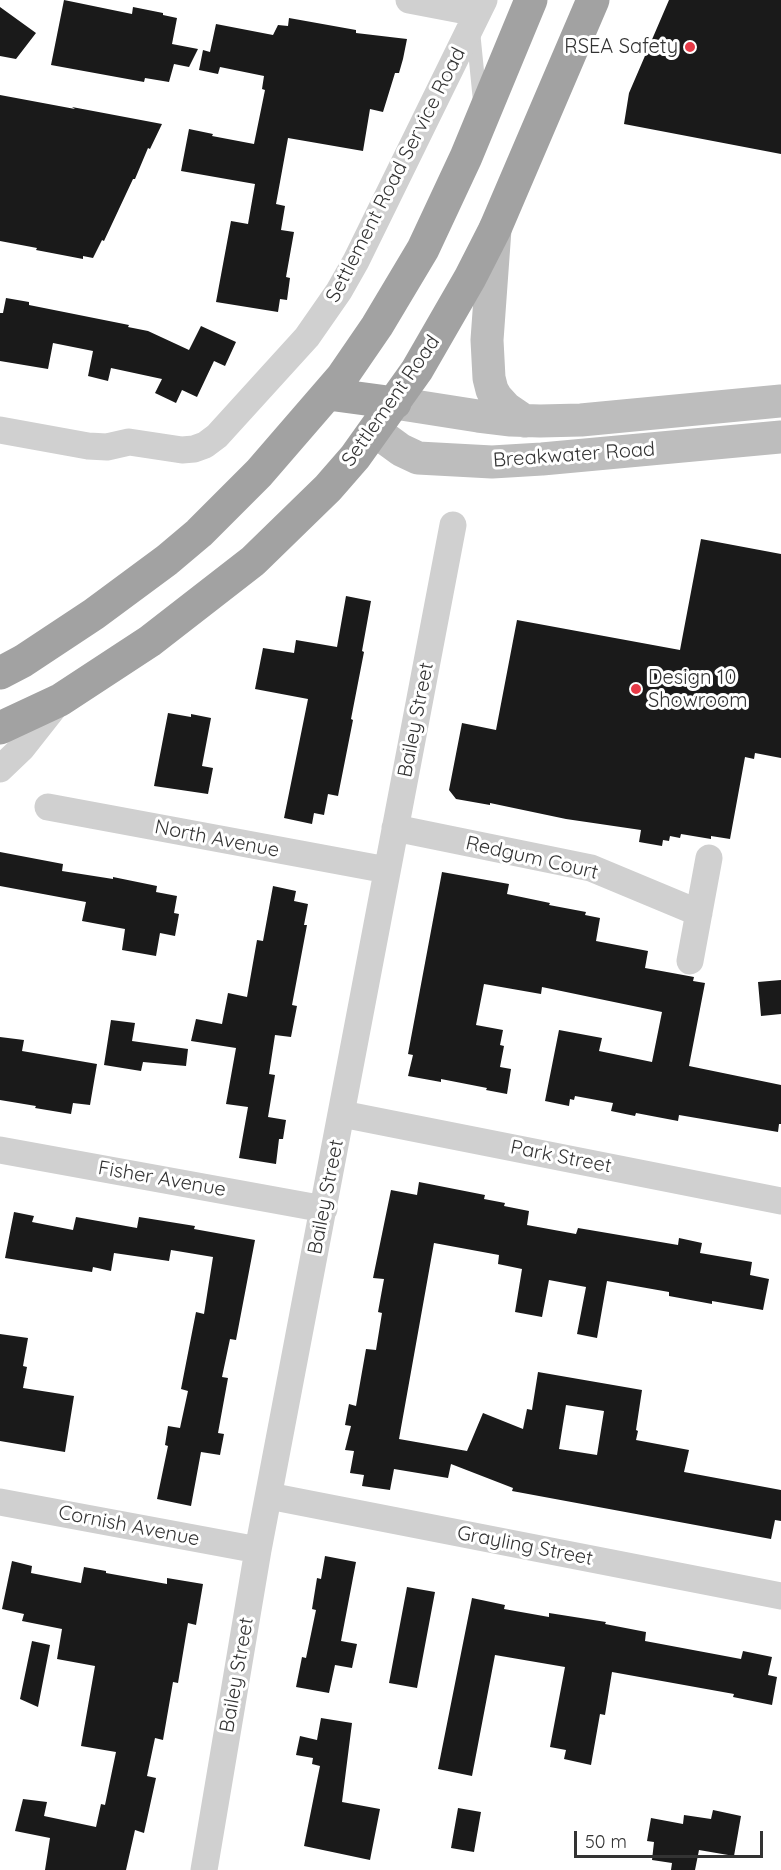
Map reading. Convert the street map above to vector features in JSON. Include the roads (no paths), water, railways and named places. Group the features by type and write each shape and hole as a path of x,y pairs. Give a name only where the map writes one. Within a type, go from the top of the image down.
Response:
{"highway":[{"path":"0,673 94,615 167,560 239,494 328,393 377,326 412,268 441,211 481,121 531,0"},
{"name":"Settlement Road","path":"0,728 60,700 150,641 253,561 328,488 355,457 395,403 470,278 495,228 593,0"},
{"path":"328,393 395,403"},
{"path":"328,393 375,431"}],"main road":[{"path":"495,228 487,340 489,378 496,397 506,408 525,421"},
{"path":"772,402 773,438"},
{"name":"Breakwater Road","path":"395,403 525,421 580,420 772,402"},
{"name":"Breakwater Road","path":"375,431 401,450 418,458 492,462 773,438"}],"street":[{"path":"409,0 478,13"},
{"name":"Settlement Road Service Road","path":"0,430 88,446 106,447 129,442 182,450 205,445 217,436 307,336 328,308 356,261 478,13"},
{"name":"Bailey Street","path":"204,1870 258,1550 453,525"},
{"name":"Settlement Road","path":"0,769 22,748 60,700"},
{"name":"North Avenue","path":"48,807 387,870"},
{"name":"Redgum Court","path":"395,828 591,868 699,914"},
{"path":"690,961 709,858"},
{"name":"Park Street","path":"342,1114 781,1201"},
{"name":"Fisher Avenue","path":"0,1150 324,1209"},
{"name":"Grayling Street","path":"269,1496 781,1596"},
{"name":"Cornish Avenue","path":"0,1502 258,1550"}],"lane":[{"path":"478,13 481,121"}],"place":[{"name":"RSEA Safety","path":"690,47"},
{"name":"Design 10 Showroom","path":"636,689"}]}
